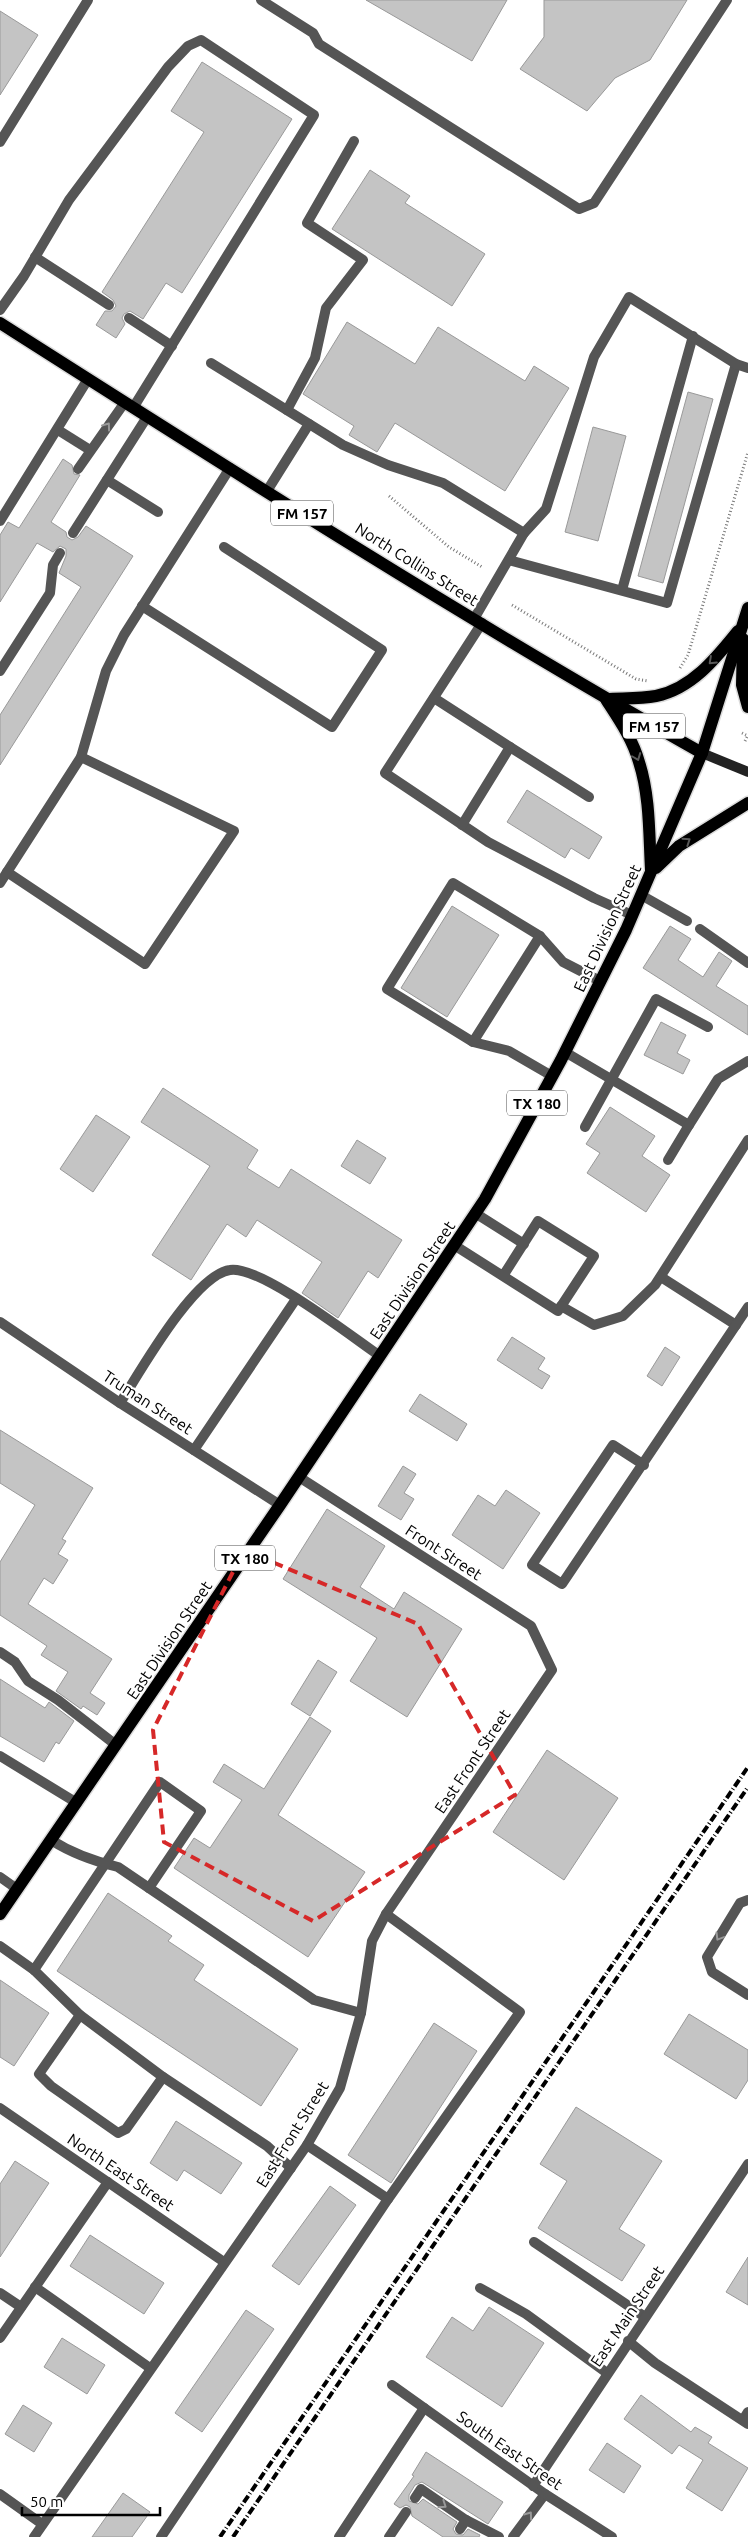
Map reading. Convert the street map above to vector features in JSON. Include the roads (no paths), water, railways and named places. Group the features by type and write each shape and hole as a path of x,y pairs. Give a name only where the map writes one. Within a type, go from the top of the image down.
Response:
{"main road":[{"name":"North Collins Street","path":"0,323 266,491 606,699 702,753 748,772"},
{"name":"East Division Street","path":"0,1914 280,1505 476,1213 565,1052 651,874 702,753 748,608"},
{"path":"651,874 648,814 640,763 628,734 606,699 657,696 693,679 719,655 744,624"},
{"path":"744,624 742,685 748,707"},
{"path":"651,874 679,846 748,804"}],"street":[{"path":"0,142 88,0"},
{"path":"261,0 313,33 319,44 579,209 594,203 727,0"},
{"path":"0,310 69,200 168,67 188,46 201,40 314,115 172,346 129,405 90,450 78,469"},
{"path":"287,410 314,358 326,308 363,260 307,223 354,141"},
{"path":"35,257 109,305"},
{"path":"632,915 594,898 488,842 385,773 434,698 478,621 524,533 546,509 594,357 629,296 736,364 748,368"},
{"path":"129,318 172,346"},
{"path":"622,590 692,336"},
{"path":"211,363 342,445 388,465 443,483 524,533"},
{"path":"509,560 667,603 736,364"},
{"path":"1,520 88,379"},
{"path":"73,533 147,417"},
{"path":"266,491 309,424"},
{"path":"58,430 90,450"},
{"path":"0,883 81,757 106,671 124,635 230,468"},
{"path":"107,480 158,512"},
{"path":"142,606 332,727 382,650 224,547"},
{"path":"0,671 50,593 53,565 60,554"},
{"path":"434,698 590,797"},
{"path":"462,825 510,747"},
{"path":"7,872 145,964 234,831 81,757"},
{"path":"552,1076 510,1052 474,1042 387,989 453,883 540,936 563,962 600,982"},
{"path":"641,896 687,921"},
{"path":"700,929 748,963"},
{"path":"474,1042 540,936"},
{"path":"585,1127 656,999 708,1027"},
{"path":"565,1052 689,1125"},
{"path":"668,1160 718,1079 748,1061"},
{"path":"561,1306 594,1326 623,1316 661,1277 748,1140"},
{"path":"476,1213 524,1244"},
{"path":"454,1245 558,1311 594,1256 538,1221 503,1276"},
{"path":"120,1403 185,1304 211,1279 229,1270 248,1272 274,1285 380,1356"},
{"path":"661,1277 736,1325"},
{"path":"194,1450 296,1299"},
{"path":"644,1465 613,1445 532,1565 562,1584 644,1465 748,1307"},
{"name":"Truman Street","path":"0,1322 120,1403 280,1505"},
{"name":"Front Street","path":"299,1477 531,1626 552,1670"},
{"path":"0,1652 14,1662 28,1681 58,1700 116,1745"},
{"name":"East Front Street","path":"34,2537 307,2145 340,2088 361,2013 372,1941 386,1914 552,1670"},
{"path":"0,1756 77,1803"},
{"path":"34,1970 157,1783 163,1783 201,1812 149,1888"},
{"path":"52,1840 72,1852 118,1867 314,2000 361,2013"},
{"path":"0,1877 17,1889"},
{"path":"748,1900 740,1903 707,1957 712,1972 748,1995"},
{"path":"162,2537 388,2199 520,2012 386,1914"},
{"path":"0,1946 34,1970 80,2014 163,2077 267,2146 291,2168"},
{"path":"80,2014 40,2074 52,2086 118,2133 126,2129 163,2077"},
{"name":"North East Street","path":"0,2108 224,2262"},
{"path":"307,2145 388,2199"},
{"name":"East Main Street","path":"533,2486 628,2341 748,2164"},
{"path":"0,2337 108,2182"},
{"path":"534,2242 645,2317"},
{"path":"35,2287 150,2368"},
{"path":"480,2288 526,2314 607,2373"},
{"path":"0,2293 21,2307"},
{"path":"628,2341 655,2363 746,2419"},
{"name":"South East Street","path":"392,2385 533,2486 612,2537"},
{"path":"338,2537 424,2408"},
{"path":"418,2493 463,2524 499,2537"},
{"path":"0,2494 42,2524"},
{"path":"513,2537 545,2494"},
{"path":"389,2537 406,2512"}],"railway":[{"path":"220,2537 748,1767"},
{"path":"233,2537 748,1787"}]}
